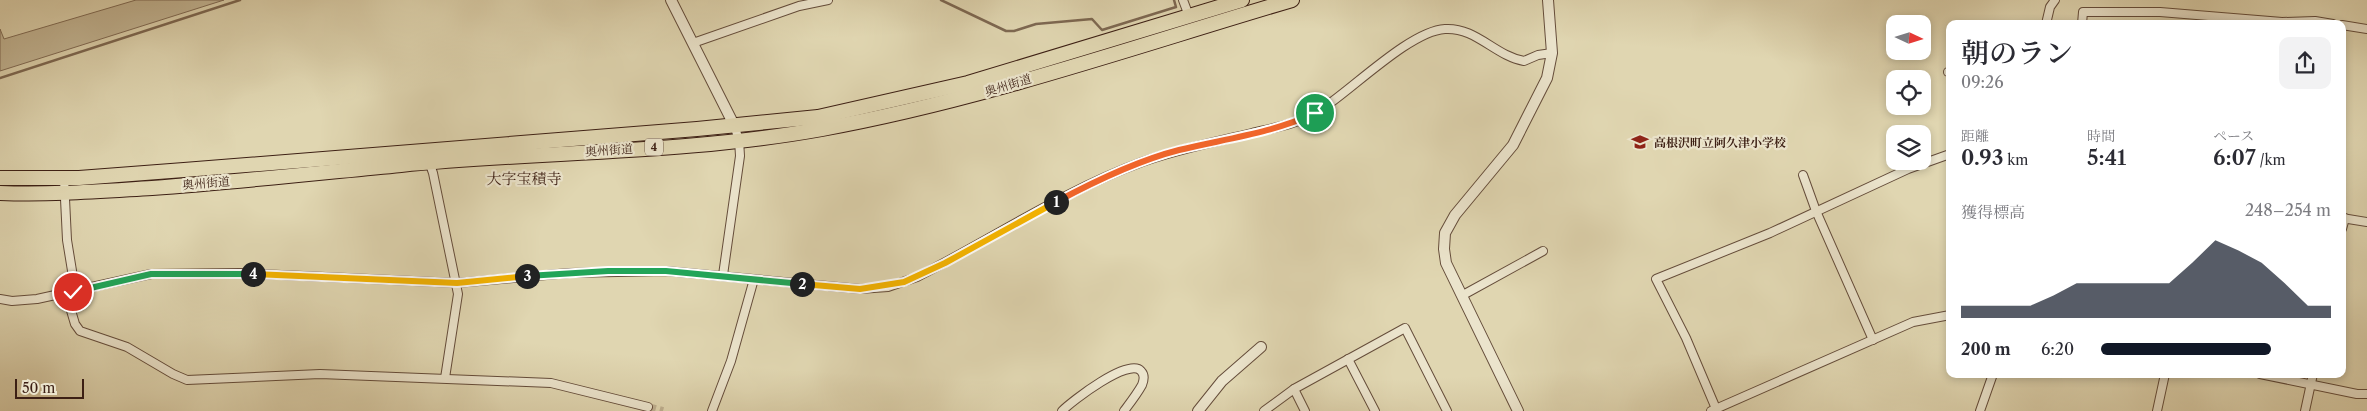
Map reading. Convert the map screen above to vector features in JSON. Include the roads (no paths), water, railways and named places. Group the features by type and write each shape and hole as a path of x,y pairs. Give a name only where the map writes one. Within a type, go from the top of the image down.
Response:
{"highway":[{"name":"奥州街道","path":"0,178 64,178 184,170 734,125 818,116 891,102 968,82 1242,0"},
{"name":"奥州街道","path":"0,193 65,193 197,184 429,162 739,140 821,130 972,96 1292,0"}],"street":[{"path":"671,0 734,125 739,140 738,174 724,275"},
{"path":"693,43 799,6 828,0"},
{"path":"1183,0 1188,16"},
{"path":"1518,411 1446,263 1444,249 1445,234 1455,215 1513,145 1547,78 1552,53 1548,0"},
{"path":"2047,20 2050,7 2055,0"},
{"path":"2082,20 2083,12 2160,12 2258,20"},
{"path":"2346,26 2367,29"},
{"path":"0,299 12,301 37,299 151,274 240,273 457,283 608,271 666,271 860,289 904,282 945,263 1106,177 1177,151 1288,124 1315,113 1411,42 1435,30 1455,29 1467,32 1513,58 1524,62 1538,55 1552,53"},
{"path":"1946,155 1908,169 1816,210 1770,233 1656,279 1686,338 1714,410 1913,322 1946,316"},
{"path":"429,162 433,173 458,294 445,378"},
{"path":"1803,175 1816,210 1873,340"},
{"path":"64,178 67,240 74,283 70,307 75,324 80,331 128,347 173,374 187,380 320,374 445,378 565,385 648,406"},
{"path":"2346,218 2367,222"},
{"path":"1463,295 1543,251"},
{"path":"712,411 731,361 754,279"},
{"path":"1264,411 1294,389 1405,328 1447,411"},
{"path":"1198,411 1222,381 1261,347"},
{"path":"1348,359 1375,411"},
{"path":"1062,411 1113,375 1132,368 1138,368 1143,372 1142,385 1124,411"},
{"path":"1980,411 1992,378"},
{"path":"2157,411 2164,378"},
{"path":"2280,378 2357,394 2367,394"},
{"path":"2305,411 2312,378"},
{"path":"1294,389 1305,411"}],"waterway":[{"path":"0,78 240,0"},
{"path":"941,0 1006,31 1014,31 1036,24 1092,19 1102,30 1176,7 1174,0"}],"tunnel":[{"path":"648,407 663,411"}],"place":[{"name":"高根沢町立阿久津小学校","path":"1640,142"}],"district":[{"name":"大字宝積寺","path":"524,178"}]}
